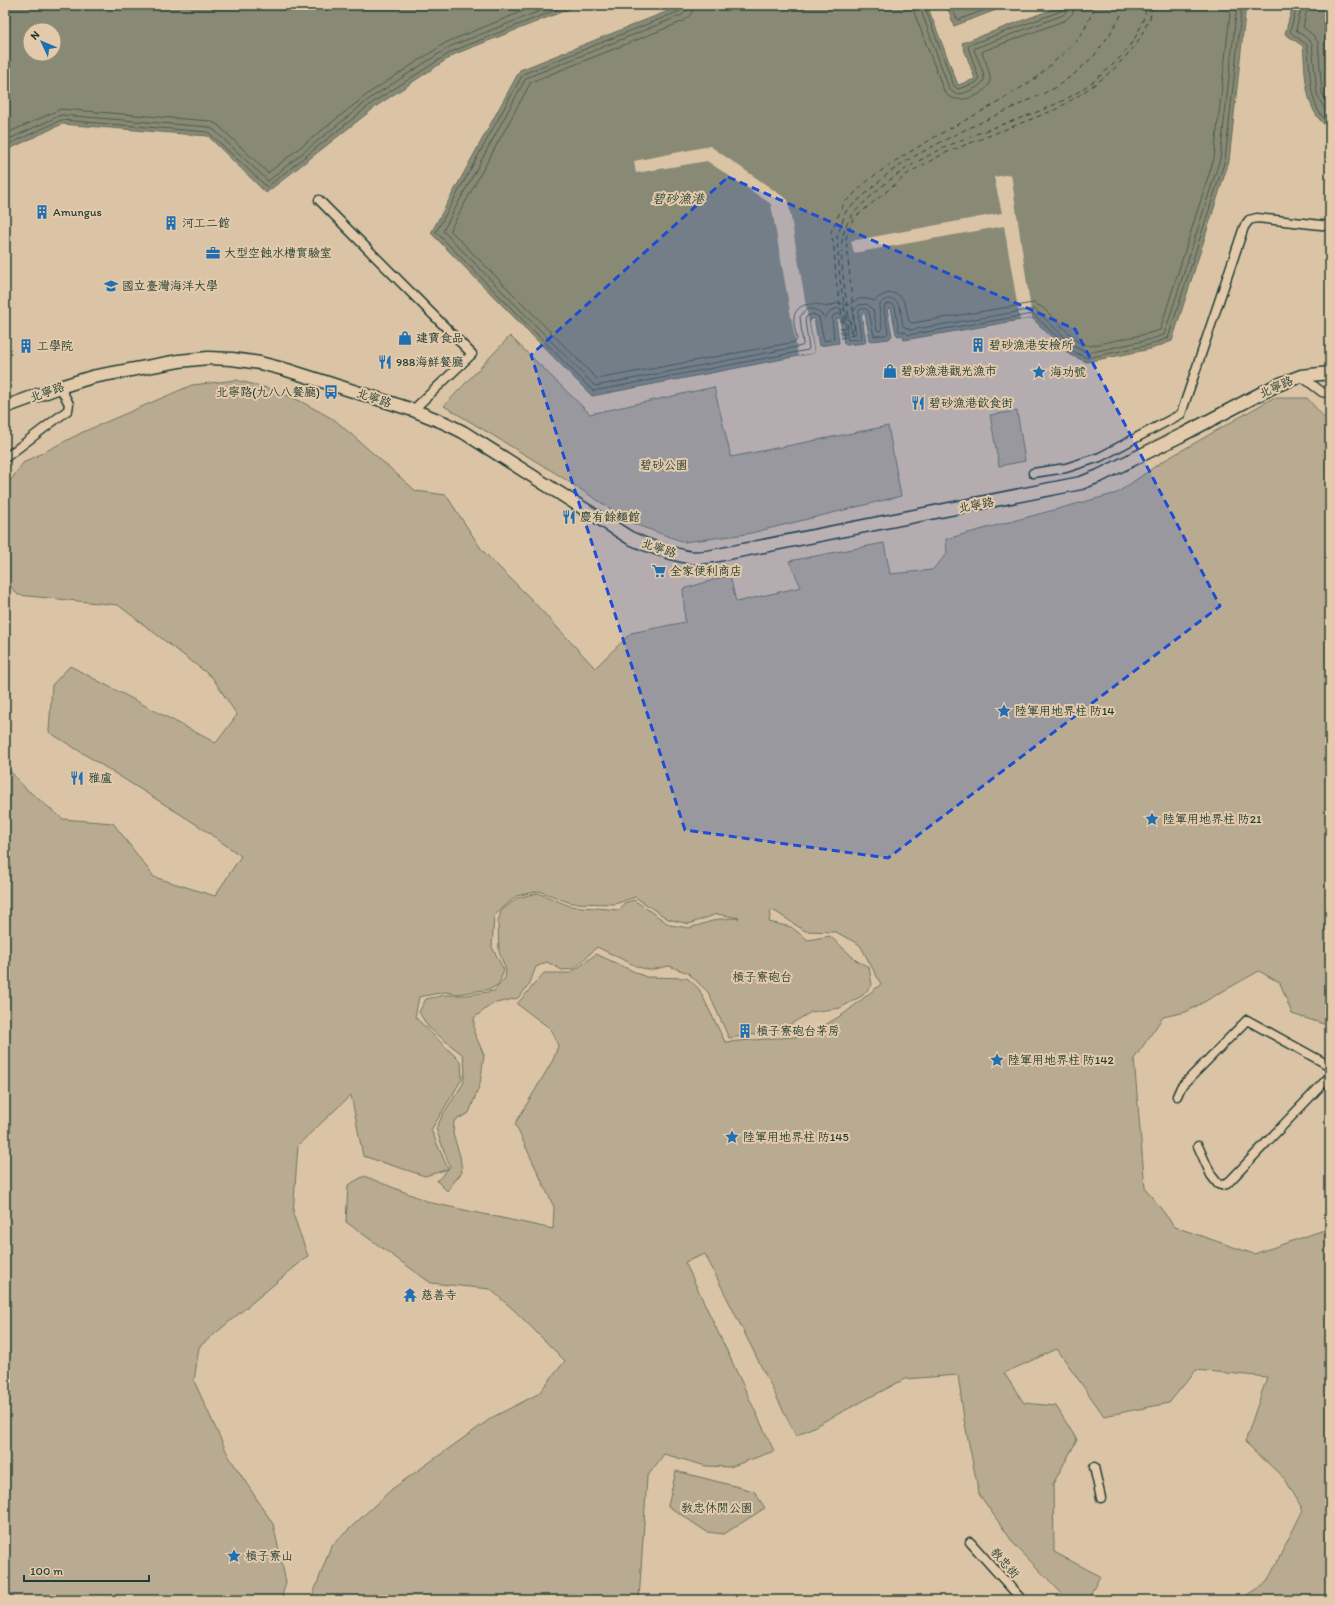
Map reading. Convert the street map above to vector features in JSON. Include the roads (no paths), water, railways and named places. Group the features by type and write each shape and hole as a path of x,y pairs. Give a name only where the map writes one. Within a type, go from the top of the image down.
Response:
{"main road":[{"name":"北寧路","path":"5,407 92,377 179,361 208,358 232,359 275,366 413,410 445,423 463,432 630,538 655,548 687,557 698,558 854,529 1081,483 1099,476 1182,435 1275,386 1301,376 1330,373"}],"street":[{"path":"319,200 472,354 413,410"},
{"path":"1033,473 1066,468 1100,457 1181,414 1244,227 1249,220 1258,218 1330,226"},
{"path":"1301,376 1322,392 1330,394"},
{"path":"5,458 68,410 69,404 60,387"},
{"path":"1177,1096 1181,1087 1247,1020 1330,1066"},
{"path":"1198,1146 1214,1180 1221,1185 1226,1184 1330,1076"},
{"path":"1094,1467 1101,1498"},
{"name":"教忠街","path":"970,1542 1022,1600"}],"water":[{"path":"5,5 579,5 455,54 378,105 266,193 208,136 62,124 5,151"},
{"name":"碧砂漁港","path":"683,5 927,5 958,85 975,79 962,43 1064,5 1246,5 1229,161 1172,341 1151,349 1087,362 1070,355 1032,318 904,340 903,335 898,336 896,334 891,308 887,309 892,336 889,339 870,340 865,313 861,314 866,341 865,343 846,345 844,343 840,318 836,319 839,343 819,346 814,318 809,320 814,353 592,396 431,233 520,70"},
{"path":"956,5 1009,5 954,26 948,8"},
{"path":"1293,5 1330,5 1330,129 1315,113 1310,102 1306,80 1303,46 1285,34"}],"place":[{"name":"Amungus","path":"42,212"},
{"name":"河工二館","path":"171,223"},
{"name":"大型空蝕水槽實驗室","path":"213,253"},
{"name":"國立臺灣海洋大學","path":"111,286"},
{"name":"建寶食品","path":"405,338"},
{"name":"碧砂漁港安檢所","path":"978,345"},
{"name":"工學院","path":"26,346"},
{"name":"988海鮮餐廳","path":"385,362"},
{"name":"碧砂漁港觀光漁市","path":"890,371"},
{"name":"海功號","path":"1039,372"},
{"name":"北寧路(九八八餐廳)","path":"331,392"},
{"name":"碧砂漁港飲食街","path":"918,403"},
{"name":"慶有餘麵館","path":"569,517"},
{"name":"全家便利商店","path":"659,571"},
{"name":"陸軍用地界柱 防14","path":"1004,711"},
{"name":"雅盧","path":"77,778"},
{"name":"陸軍用地界柱 防21","path":"1152,819"},
{"name":"槓子寮砲台茅房","path":"745,1031"},
{"name":"陸軍用地界柱 防142","path":"997,1060"},
{"name":"陸軍用地界柱 防145","path":"732,1137"},
{"name":"慈善寺","path":"410,1295"},
{"name":"槓子寮山","path":"234,1556"}],"park label":[{"name":"碧砂公園","path":"664,465"},
{"name":"槓子寮砲台","path":"762,977"},
{"name":"教忠休閒公園","path":"717,1508"}]}
